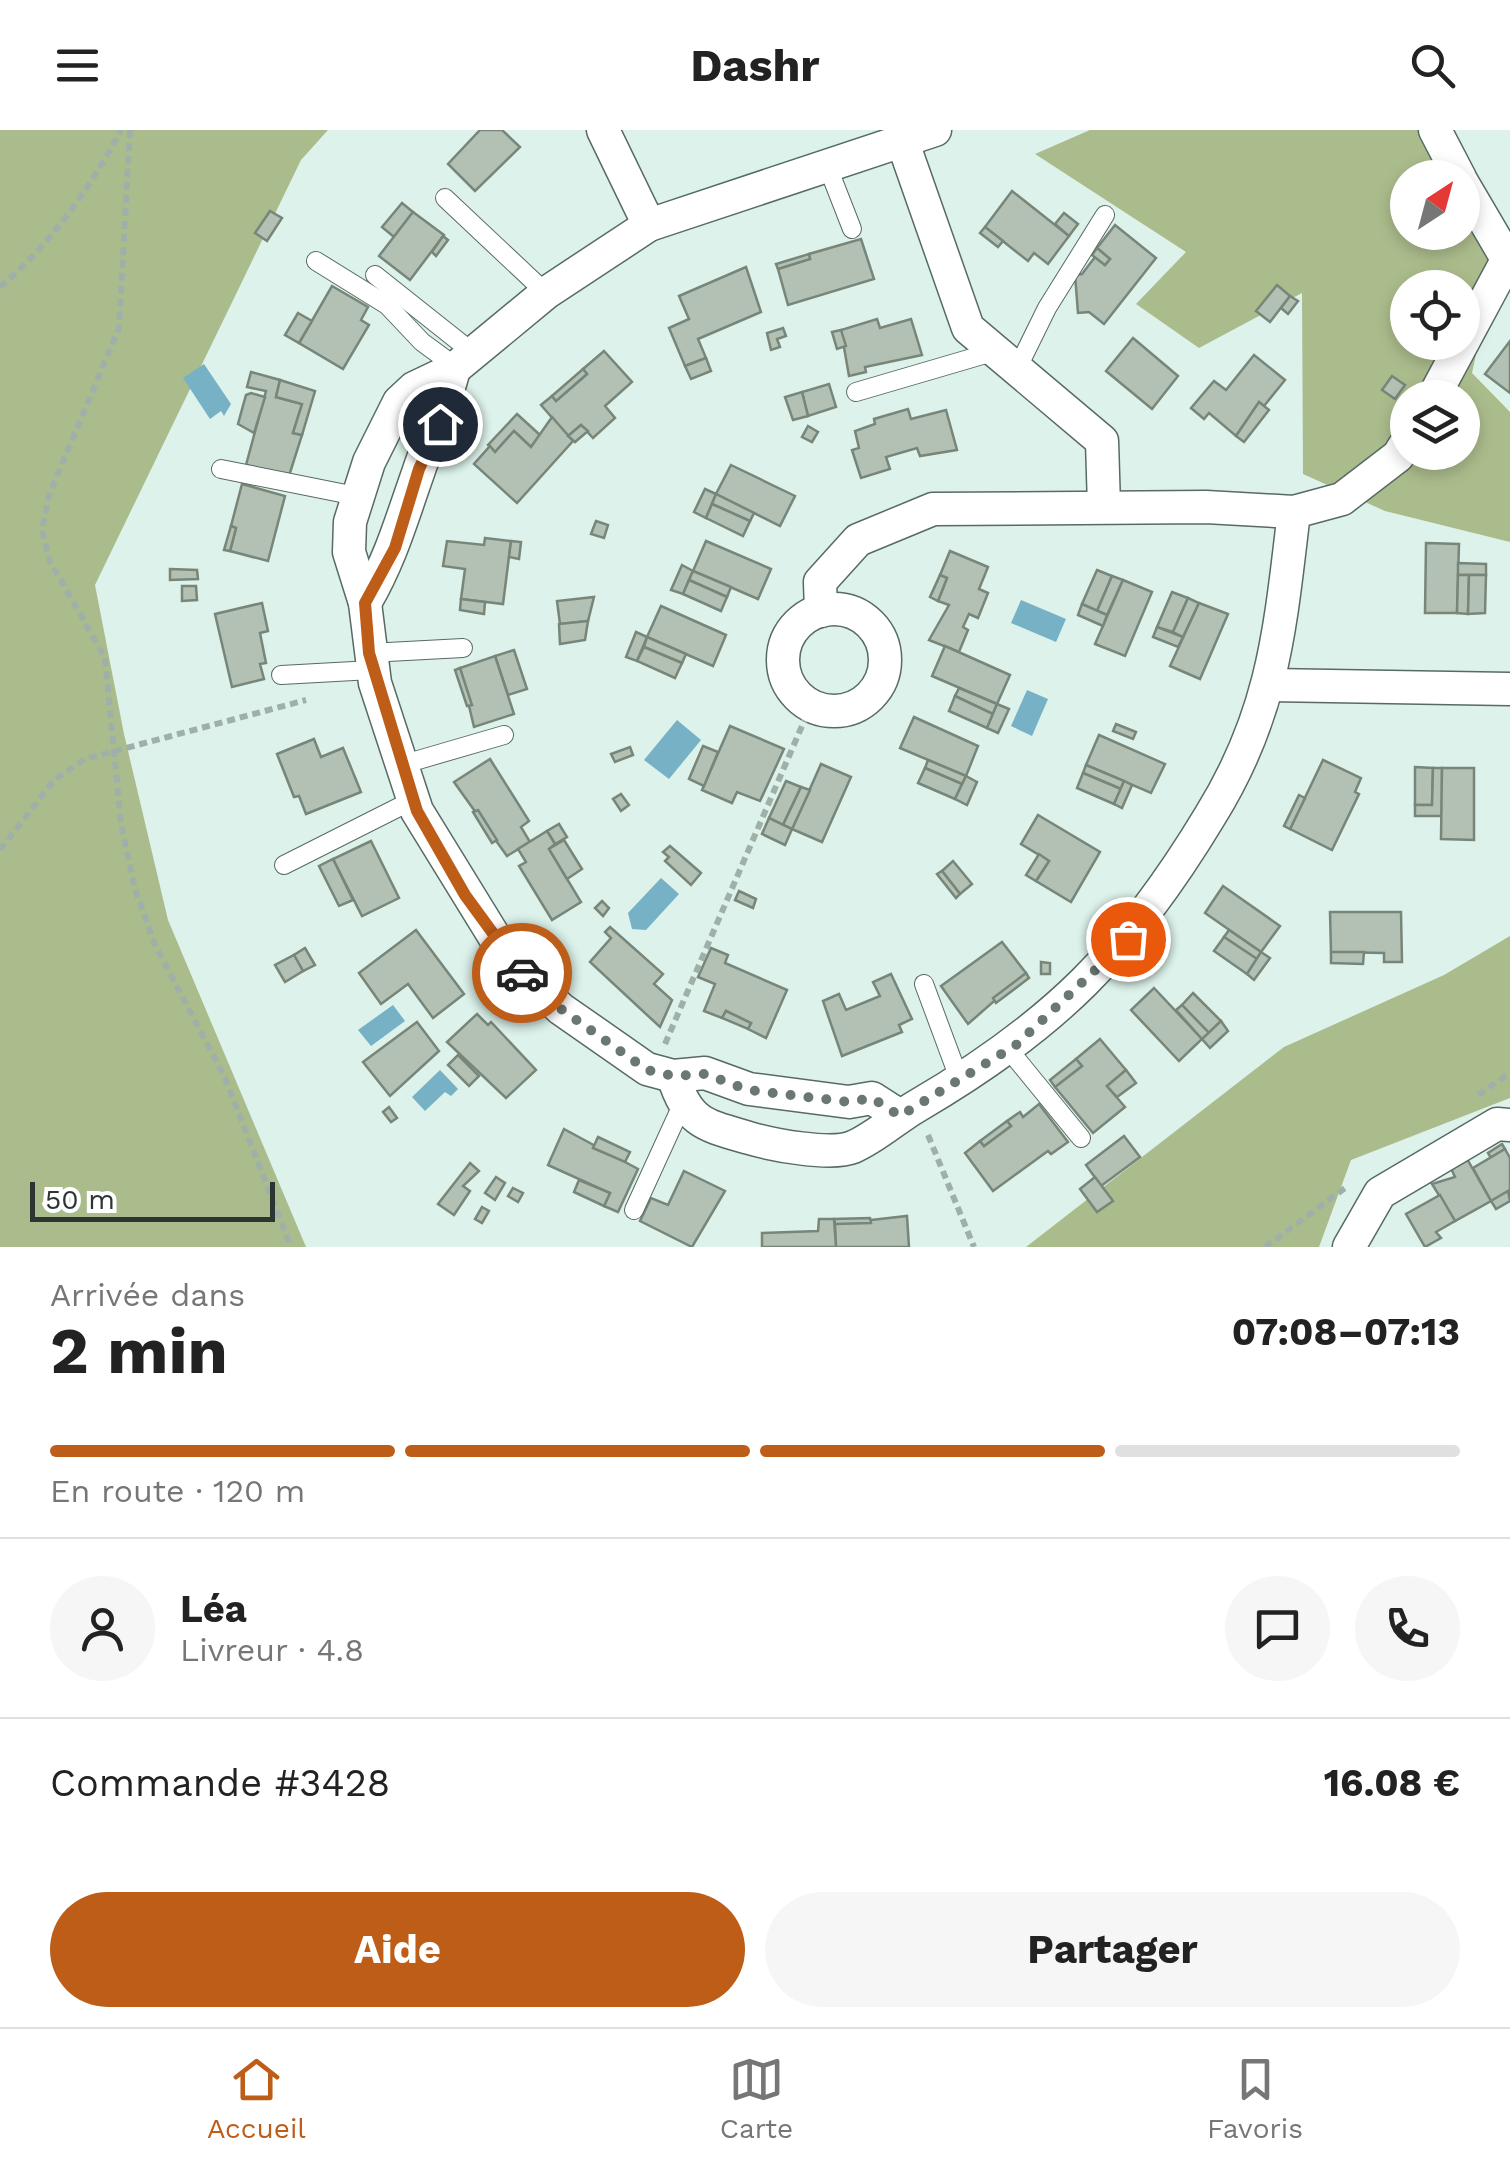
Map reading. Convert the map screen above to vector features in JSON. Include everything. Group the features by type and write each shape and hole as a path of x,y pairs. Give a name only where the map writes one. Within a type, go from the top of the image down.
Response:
{"street":[{"path":"604,130 648,225"},
{"path":"935,130 648,225 546,293 461,363 414,388 399,402 356,496 350,522 349,552 365,603 370,662 413,800 465,895 510,962 561,1009 670,1084 702,1124 779,1147 851,1148 1009,1050 1082,986 1146,914 1212,813 1270,685 1294,512"},
{"path":"1444,134 1454,160"},
{"path":"902,140 968,328 1102,441 1104,507"},
{"path":"1443,380 1508,263 1480,214"},
{"path":"365,603 392,554 419,469 461,363"},
{"path":"820,611 820,582 858,540 934,508 1294,512 1342,500 1390,462"},
{"path":"349,552 370,564 392,554"},
{"path":"820,611 853,613 867,622 884,649 884,666 871,695 858,705 826,711 810,706 787,680 784,646 792,630 820,611"},
{"path":"1270,685 1510,689"},
{"path":"670,1084 705,1074 748,1090 849,1102 872,1098 908,1111"},
{"path":"1349,1247 1380,1193 1497,1124 1510,1124"}],"lane":[{"path":"827,165 852,229"},
{"path":"446,198 546,293"},
{"path":"856,392 1006,360 1047,308 1105,215"},
{"path":"316,261 388,305 422,342 461,363"},
{"path":"375,275 461,363"},
{"path":"221,469 356,496"},
{"path":"281,674 463,648"},
{"path":"402,765 504,735"},
{"path":"284,864 413,800"},
{"path":"924,984 960,1081"},
{"path":"1009,1050 1080,1138"},
{"path":"634,1210 670,1084"}],"path":[{"path":"0,287 45,240 100,168 121,130"},
{"path":"130,130 119,328 49,495 42,530 49,560 105,658 121,824 135,889 156,945 225,1078 291,1247"},
{"path":"0,850 54,780 85,759 317,698"},
{"path":"670,1084 810,706"},
{"path":"908,1111 974,1247"}],"green space":[{"path":"0,130 328,130 301,160 95,585 124,734 168,920 306,1247 0,1247"},
{"path":"1090,130 1420,130 1439,160 1390,160 1390,250 1480,250 1480,228 1497,256 1480,336 1480,270 1390,270 1390,360 1475,360 1472,373 1479,380 1390,380 1390,470 1480,470 1480,381 1510,412 1510,542 1385,511 1303,474 1302,293 1199,348 1136,304 1186,252 1035,154"},
{"path":"1510,936 1510,1098 1351,1160 1319,1247 1026,1247 1284,1047 1444,975"}],"water":[{"path":"204,364 231,404 224,416 221,411 210,419 183,378"},
{"path":"1021,600 1066,619 1056,642 1011,623"},
{"path":"1027,690 1048,699 1032,736 1011,726"},
{"path":"677,720 701,740 669,779 644,760"},
{"path":"661,878 679,894 646,930 632,929 628,913"},
{"path":"393,1005 405,1021 371,1046 358,1030"},
{"path":"440,1070 458,1089 451,1096 445,1092 425,1111 412,1097"}],"building":[{"path":"480,130 502,130 520,147 475,191 448,164"},
{"path":"1012,191 1069,236 1048,264 1034,253 1028,261 985,227"},
{"path":"402,203 413,212 394,237 382,227"},
{"path":"270,211 282,218 267,241 255,233"},
{"path":"413,212 444,235 410,280 379,256"},
{"path":"1064,213 1078,224 1069,236 1055,224"},
{"path":"1115,225 1156,258 1104,324 1089,312 1078,313 1075,275 1082,274 1095,257 1105,265 1110,259 1097,248"},
{"path":"985,227 1003,241 998,247 980,233"},
{"path":"443,236 448,240 436,256 432,252"},
{"path":"861,239 874,279 788,305 778,269 810,259 809,254"},
{"path":"1097,248 1110,259 1105,265 1092,255"},
{"path":"809,254 810,259 778,269 776,264"},
{"path":"746,267 761,312 698,339 706,358 685,366 669,328 689,319 679,296"},
{"path":"1277,285 1290,296 1270,322 1256,311"},
{"path":"332,286 368,307 361,320 369,325 343,369 299,343"},
{"path":"1290,296 1298,301 1288,314 1281,308"},
{"path":"298,313 312,321 299,343 285,335"},
{"path":"877,319 880,328 911,319 922,355 865,367 866,372 849,376 841,330"},
{"path":"783,328 786,336 777,339 780,347 771,350 767,333"},
{"path":"841,330 846,346 837,349 832,332"},
{"path":"1133,338 1178,376 1152,409 1106,371"},
{"path":"1510,341 1510,393 1485,374"},
{"path":"604,351 632,382 605,406 615,418 593,438 581,425 568,436 541,405 552,396 556,401 587,374 583,369"},
{"path":"1254,355 1285,380 1264,406 1259,402 1236,436 1209,413 1204,419 1191,408 1214,381 1226,390"},
{"path":"706,358 711,371 691,379 685,366"},
{"path":"583,369 587,374 556,401 552,396"},
{"path":"251,372 280,380 276,397 302,404 293,433 302,435 289,476 246,465 266,391 247,387"},
{"path":"1392,376 1398,380 1390,380 1390,396 1382,390"},
{"path":"280,380 315,391 302,435 293,433 302,404 276,397"},
{"path":"829,384 836,407 808,416 802,392"},
{"path":"802,392 808,416 793,420 785,397"},
{"path":"246,395 265,397 254,433 238,424"},
{"path":"1259,402 1269,410 1244,442 1236,436"},
{"path":"908,409 911,419 946,410 957,450 920,456 917,448 886,457 890,469 861,478 852,450 859,448 855,431 875,424 874,419"},
{"path":"517,414 540,435 531,447 514,431 495,452 488,445"},
{"path":"552,417 573,441 517,503 474,464 490,446 495,452 514,431 531,447"},
{"path":"581,425 588,431 575,442 568,436"},
{"path":"808,426 818,432 812,442 802,437"},
{"path":"731,465 795,496 780,526 716,494"},
{"path":"242,484 285,496 268,561 230,551 236,528 231,526"},
{"path":"705,489 716,494 706,518 694,512"},
{"path":"716,494 754,513 750,521 712,504"},
{"path":"712,504 750,521 743,536 706,518"},
{"path":"596,521 608,525 604,538 591,534"},
{"path":"231,526 236,528 230,551 224,550"},
{"path":"485,538 511,541 503,604 461,599 465,569 443,566 447,541 484,545"},
{"path":"511,541 521,542 519,559 509,557"},
{"path":"706,541 771,569 758,599 693,571"},
{"path":"1426,543 1459,544 1457,613 1425,613"},
{"path":"950,551 988,567 979,589 988,593 978,618 969,614 963,627 968,630 959,652 929,640 949,605 938,601 947,578 940,575"},
{"path":"1458,563 1486,564 1486,575 1458,575"},
{"path":"682,565 693,571 683,594 671,590"},
{"path":"170,569 197,570 198,579 170,580"},
{"path":"1097,570 1112,576 1097,611 1082,604"},
{"path":"693,571 731,587 727,597 689,580"},
{"path":"940,575 947,578 938,601 930,597"},
{"path":"1458,575 1469,575 1468,614 1457,613"},
{"path":"1469,575 1486,575 1485,613 1468,614"},
{"path":"1112,576 1123,580 1107,615 1097,611"},
{"path":"689,580 727,597 721,611 683,594"},
{"path":"1123,580 1152,592 1125,656 1095,644"},
{"path":"182,586 196,586 197,600 182,601"},
{"path":"1172,592 1188,598 1173,632 1157,627"},
{"path":"594,597 588,621 560,624 557,601"},
{"path":"1188,598 1199,603 1183,637 1173,632"},
{"path":"461,599 485,602 484,614 460,610"},
{"path":"262,603 268,631 260,633 266,663 260,664 264,679 232,687 215,614"},
{"path":"1199,603 1228,614 1200,679 1170,666"},
{"path":"1082,604 1107,615 1103,626 1078,615"},
{"path":"661,606 726,635 713,666 647,637"},
{"path":"588,621 585,640 560,644 559,624"},
{"path":"1157,627 1183,637 1178,647 1153,637"},
{"path":"636,632 647,637 637,661 626,657"},
{"path":"647,637 686,654 682,663 644,647"},
{"path":"945,646 1010,675 997,704 932,676"},
{"path":"644,647 682,663 675,678 637,661"},
{"path":"514,650 527,689 508,695 495,656"},
{"path":"495,656 514,714 474,727 460,668"},
{"path":"460,668 472,705 467,706 455,670"},
{"path":"959,688 997,704 993,714 955,696"},
{"path":"955,696 993,714 987,728 949,711"},
{"path":"997,704 1009,709 998,733 987,728"},
{"path":"914,717 978,746 966,776 900,748"},
{"path":"1116,724 1136,732 1133,739 1113,731"},
{"path":"730,726 784,749 760,801 737,792 732,803 702,790"},
{"path":"1099,735 1165,764 1151,793 1086,765"},
{"path":"314,739 321,757 343,748 361,792 306,814 299,796 294,797 277,754"},
{"path":"703,746 718,752 704,786 689,779"},
{"path":"630,747 633,755 615,762 611,754"},
{"path":"490,759 529,821 521,827 530,842 507,856 454,782"},
{"path":"928,760 966,776 962,784 925,768"},
{"path":"1323,760 1361,778 1355,792 1359,794 1332,850 1290,829"},
{"path":"821,764 851,777 822,842 792,829"},
{"path":"1086,765 1124,781 1121,789 1083,773"},
{"path":"1415,767 1433,768 1432,805 1415,805"},
{"path":"925,768 962,784 955,799 918,783"},
{"path":"1433,768 1442,768 1442,816 1415,816 1415,805 1432,805"},
{"path":"1442,768 1474,768 1474,840 1441,839"},
{"path":"1083,773 1121,789 1114,804 1077,788"},
{"path":"966,776 977,782 967,805 955,799"},
{"path":"786,781 801,787 783,825 769,818"},
{"path":"1124,781 1132,785 1122,808 1114,804"},
{"path":"801,787 810,790 792,829 783,825"},
{"path":"621,794 629,805 621,811 613,799"},
{"path":"1299,795 1305,798 1290,829 1284,826"},
{"path":"478,810 497,840 492,843 473,812"},
{"path":"1038,815 1100,852 1071,902 1036,881 1049,861 1021,844"},
{"path":"769,818 792,829 785,845 762,834"},
{"path":"559,824 567,837 555,844 547,831"},
{"path":"547,831 555,844 549,849 581,902 552,920 519,866 526,862 518,849"},
{"path":"564,840 582,869 567,879 549,849"},
{"path":"371,841 399,898 362,916 333,859"},
{"path":"670,846 701,873 691,885 665,861 669,857 663,852"},
{"path":"1039,854 1049,861 1036,881 1026,875"},
{"path":"333,859 353,900 339,906 319,866"},
{"path":"953,861 972,884 960,894 942,871"},
{"path":"942,871 960,894 956,898 937,874"},
{"path":"1223,886 1280,926 1261,952 1205,913"},
{"path":"739,891 756,899 753,908 735,900"},
{"path":"602,901 609,908 603,916 595,908"},
{"path":"1330,912 1401,912 1402,962 1384,962 1384,953 1331,952"},
{"path":"610,927 663,974 654,984 672,1000 660,1027 590,962 611,938 605,932"},
{"path":"416,930 464,994 433,1018 408,984 381,1004 359,973"},
{"path":"1229,930 1261,952 1257,959 1224,937"},
{"path":"1224,937 1257,959 1247,974 1214,951"},
{"path":"1002,942 1026,973 968,1024 941,986"},
{"path":"305,948 315,965 303,971 294,955"},
{"path":"711,948 728,955 725,963 787,990 766,1038 748,1029 751,1023 726,1011 722,1018 704,1011 715,984 698,977"},
{"path":"1261,952 1270,958 1254,980 1247,974"},
{"path":"1331,952 1364,952 1363,964 1331,963"},
{"path":"294,955 303,971 285,982 275,965"},
{"path":"1041,962 1050,963 1050,974 1041,974"},
{"path":"1026,973 1029,978 996,1003 993,998"},
{"path":"891,974 912,1019 899,1025 902,1032 842,1056 823,1001 839,994 846,1010 880,996 873,982"},
{"path":"1154,988 1202,1039 1179,1061 1131,1010"},
{"path":"1193,993 1221,1021 1209,1033 1182,1005"},
{"path":"1182,1005 1209,1033 1202,1039 1176,1010"},
{"path":"726,1011 751,1023 748,1029 722,1018"},
{"path":"477,1014 488,1025 491,1022 536,1070 506,1098 447,1042"},
{"path":"1221,1021 1228,1031 1210,1048 1202,1039"},
{"path":"417,1022 439,1051 390,1096 363,1062"},
{"path":"1100,1039 1126,1070 1107,1086 1125,1107 1093,1133 1055,1087 1082,1066 1076,1059"},
{"path":"458,1055 479,1076 469,1086 448,1065"},
{"path":"1076,1059 1082,1066 1055,1087 1050,1080"},
{"path":"1126,1070 1136,1083 1117,1097 1107,1086"},
{"path":"1039,1104 1068,1142 1051,1154 1048,1151 993,1191 965,1153 980,1141 984,1146 1011,1126 1007,1121 1020,1112 1023,1117"},
{"path":"389,1107 397,1118 391,1122 383,1112"},
{"path":"1007,1121 1011,1126 984,1146 980,1141"},
{"path":"564,1129 638,1169 618,1212 604,1206 610,1193 548,1165"},
{"path":"1124,1136 1140,1157 1101,1186 1086,1165"},
{"path":"598,1137 630,1152 625,1162 593,1148"},
{"path":"1502,1144 1505,1149 1491,1158 1488,1153"},
{"path":"1505,1149 1510,1158 1510,1194 1491,1201 1473,1168"},
{"path":"1466,1157 1491,1201 1455,1221 1432,1184 1455,1177 1450,1166"},
{"path":"470,1163 479,1171 463,1186 470,1191 454,1215 438,1204"},
{"path":"684,1171 725,1191 692,1247 640,1221 651,1198 668,1205"},
{"path":"496,1177 505,1183 495,1200 485,1193"},
{"path":"1095,1177 1113,1201 1097,1212 1080,1189"},
{"path":"579,1180 610,1193 604,1206 574,1192"},
{"path":"513,1188 523,1193 518,1202 508,1196"},
{"path":"1508,1191 1510,1201 1496,1209 1491,1201"},
{"path":"1440,1195 1455,1221 1436,1232 1441,1238 1425,1247 1406,1214"},
{"path":"482,1207 489,1211 482,1223 475,1219"},
{"path":"907,1216 909,1247 836,1247 835,1224"},
{"path":"870,1218 871,1223 835,1224 834,1219"},
{"path":"819,1219 834,1219 836,1247 762,1247 762,1233 818,1231"}],"way so far":[{"path":"522,973 561,1009 647,1070 673,1076 705,1074 748,1090 849,1102 872,1098 900,1116 1016,1045 1128,939"}],"route":[{"path":"440,424 419,469 395,548 365,603 369,653 417,811 465,895 510,962 522,973"}]}
